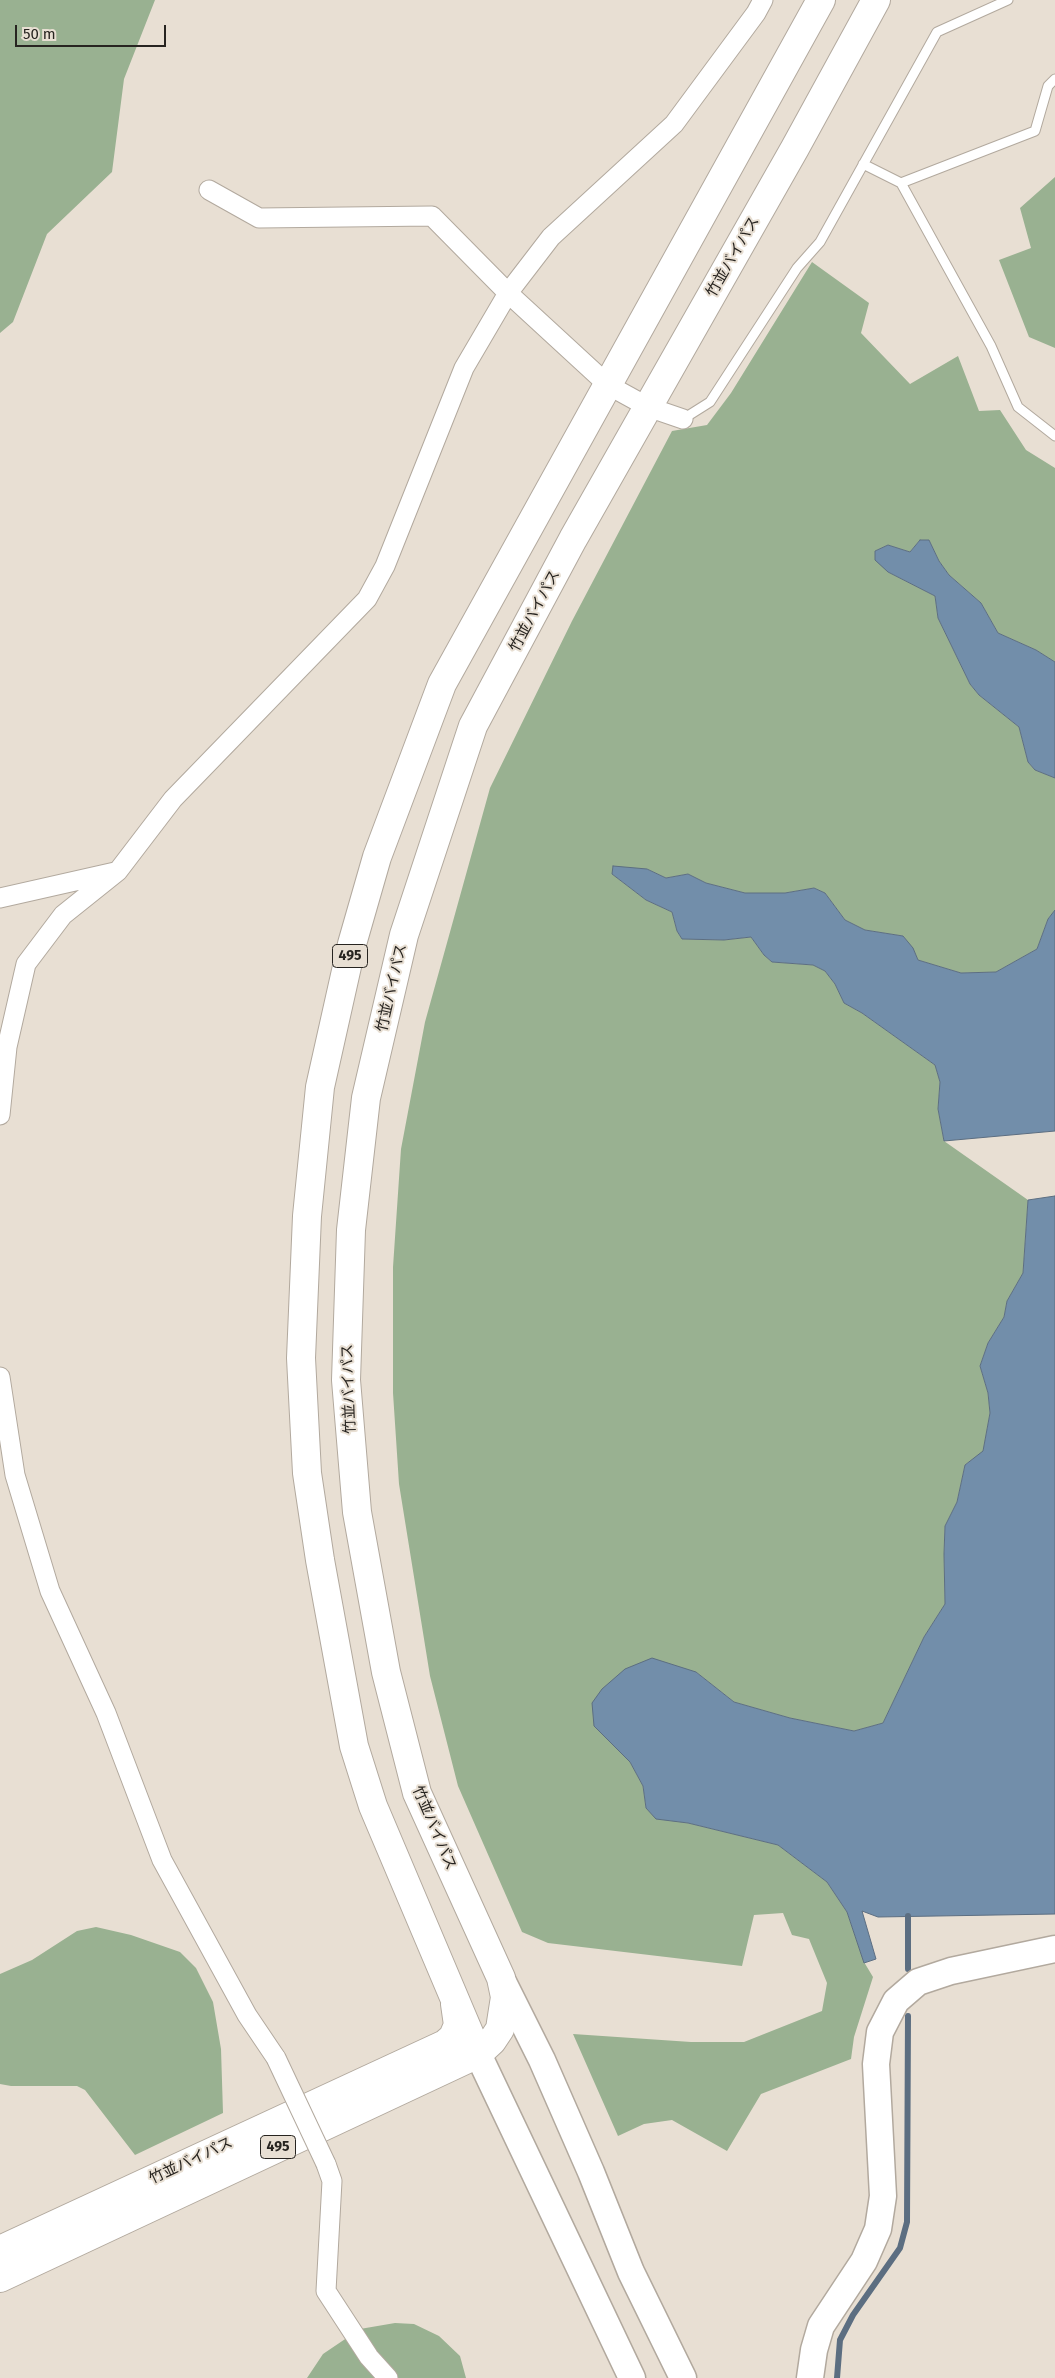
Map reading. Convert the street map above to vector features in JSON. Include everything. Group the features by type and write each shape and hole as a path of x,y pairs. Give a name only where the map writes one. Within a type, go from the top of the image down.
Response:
{"highway":[{"name":"495","path":"462,2049 453,2036 458,2025 458,2014 454,1998 373,1806 354,1746 320,1560 307,1473 301,1358 307,1216 320,1087 352,944 377,857 442,684 821,0"},
{"name":"竹並バイパス","path":"0,2250 462,2049 492,2041 500,2029 505,1997 501,1978 418,1793 386,1672 358,1512 346,1380 351,1230 366,1098 404,936 473,726 573,539 876,0"},
{"name":"竹並バイパス","path":"0,2278 462,2049"}],"street":[{"path":"0,1115 7,1047 26,964 63,915 118,871 174,800 367,598 384,566 464,368 508,294 551,237 674,124 756,13 763,0"},
{"path":"209,190 260,218 432,216 508,294 608,384 648,407 683,419"},
{"path":"0,898 118,871"},
{"path":"0,1378 15,1475 50,1591 106,1713 162,1860 247,2015 276,2058 326,2164 332,2181 326,2291 369,2357 388,2378"},
{"path":"810,2378 814,2350 821,2326 864,2261 878,2229 883,2196 876,2064 880,2032 896,2001 918,1982 951,1971 1055,1948"},
{"path":"501,1978 531,2039 591,2172 631,2272 683,2378"},
{"path":"500,2029 522,2033 531,2039"},
{"path":"462,2049 492,2083 632,2378"}],"lane":[{"path":"683,419 710,402 797,268 820,242 937,32 1008,0"},
{"path":"901,183 1034,131 1048,86 1055,79"},
{"path":"863,164 901,183 991,346 1018,407 1055,436"}],"green space":[{"path":"0,0 155,0 124,79 112,172 47,234 13,322 0,333"},
{"path":"1055,177 1055,348 1029,337 999,260 1031,248 1020,208"},
{"path":"812,262 869,303 861,333 910,384 958,356 979,411 1000,410 1026,450 1055,468 1055,662 1036,650 998,633 981,603 949,575 939,561 929,540 920,540 910,552 888,545 875,551 888,572 935,596 938,618 970,684 979,695 1019,727 1028,762 1035,770 1055,778 1055,910 1048,919 1037,949 996,972 961,973 918,960 903,936 865,930 845,920 825,893 814,888 785,893 745,893 706,883 688,874 666,878 647,869 612,874 646,900 672,912 677,931 682,939 724,940 751,937 764,955 772,962 813,965 825,971 835,984 844,1003 862,1013 935,1065 940,1082 938,1109 944,1141 1028,1200 1023,1273 1007,1301 1004,1317 988,1343 980,1366 988,1393 990,1413 983,1452 965,1465 957,1502 945,1526 945,1604 924,1637 883,1723 854,1731 790,1718 734,1702 696,1672 613,1745 630,1762 643,1786 646,1808 656,1818 688,1823 778,1845 827,1882 847,1912 864,1962 873,1977 854,2037 851,2059 761,2094 727,2151 672,2120 644,2124 618,2136 573,2034 691,2042 744,2042 822,2011 827,1983 809,1939 792,1935 783,1913 754,1915 742,1966 548,1943 522,1932 458,1786 430,1676 399,1484 393,1393 393,1267 401,1149 425,1022 490,788 572,621 672,431 707,425 731,393"},
{"path":"96,1927 131,1935 180,1952 196,1968 213,2002 221,2049 223,2113 135,2155 85,2090 77,2086 11,2086 0,2084 0,1974 32,1960 77,1931"},
{"path":"395,2323 414,2324 439,2336 460,2356 466,2378 307,2378 323,2354 360,2329"}],"water":[{"path":"920,540 929,540 939,561 949,575 981,603 998,633 1036,650 1055,662 1055,778 1035,770 1028,762 1019,727 979,695 970,684 938,618 935,596 888,572 875,560 875,551 888,545 910,552"},
{"path":"613,866 647,869 666,878 688,874 706,883 745,893 785,893 814,888 825,893 845,920 865,930 903,936 913,948 918,960 961,973 996,972 1037,949 1048,919 1055,910 1055,1131 944,1141 938,1109 940,1082 935,1065 862,1013 844,1003 835,984 825,971 813,965 772,962 764,955 751,937 724,940 682,939 677,931 672,912 646,900 612,874"},
{"path":"1055,1196 1055,1914 878,1917 862,1911 876,1959 864,1963 847,1912 827,1882 778,1845 688,1823 656,1819 646,1808 643,1786 630,1762 594,1726 592,1703 602,1689 625,1669 652,1658 696,1672 734,1702 790,1718 854,1731 883,1723 924,1637 945,1604 945,1526 957,1502 965,1465 983,1451 990,1413 988,1393 980,1366 988,1343 1004,1317 1007,1301 1023,1273 1028,1200"}],"waterway":[{"path":"908,1916 908,1969"},
{"path":"837,2378 840,2340 853,2315 900,2248 907,2222 908,2016"}]}
